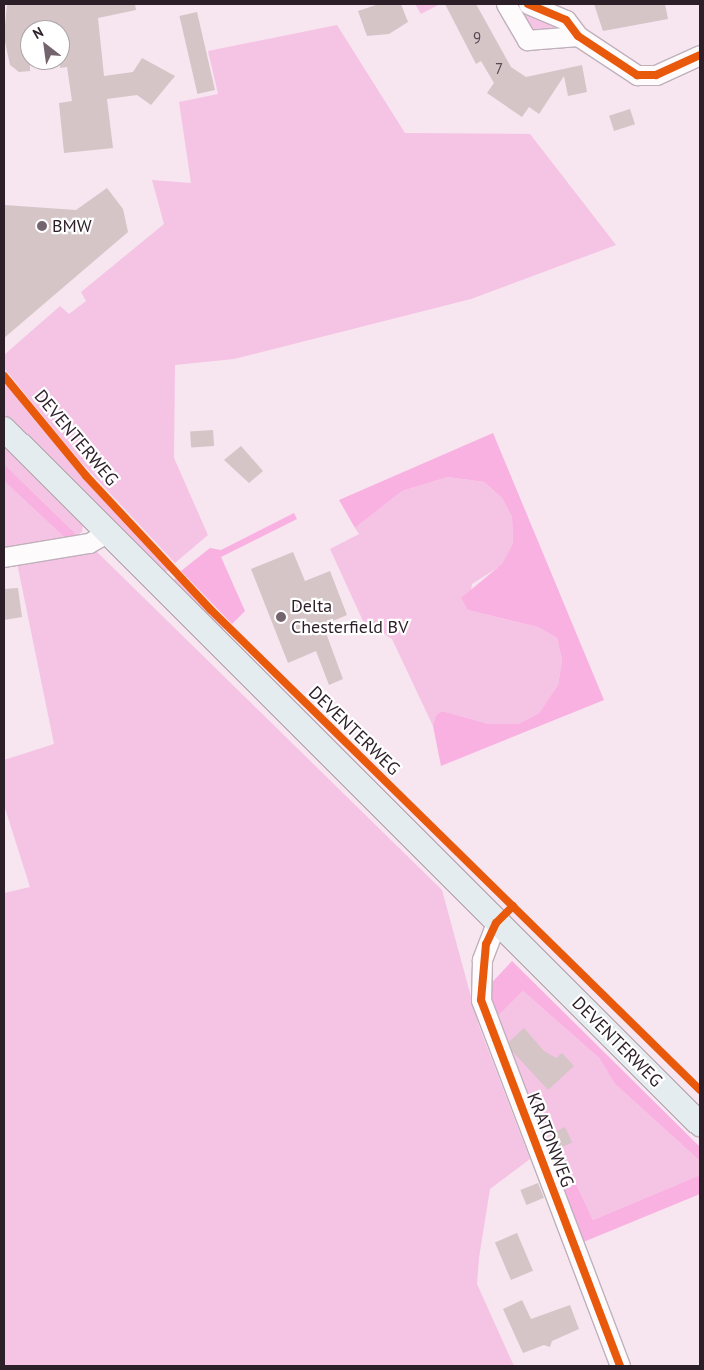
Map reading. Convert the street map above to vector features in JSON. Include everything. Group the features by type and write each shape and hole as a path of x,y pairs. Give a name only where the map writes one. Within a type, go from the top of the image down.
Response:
{"main road":[{"name":"DEVENTERWEG","path":"4,429 496,923 700,1124"}],"street":[{"path":"506,4 527,40 578,36"},
{"path":"528,4 566,20 578,36 643,76 666,72 700,54"},
{"path":"4,557 88,543 106,533"},
{"name":"KRATONWEG","path":"496,923 482,960 481,1000 620,1366"}],"shaded area":[{"path":"415,4 440,4 421,14"},
{"path":"520,11 547,20 557,30 533,32"},
{"path":"337,25 405,133 530,134 616,245 471,299 234,359 175,365 174,458 208,535 175,563 76,457 4,368 4,355 60,306 69,314 86,301 81,292 164,224 152,180 191,183 179,102 218,94 208,51"},
{"path":"4,381 83,478 169,570 163,573 4,413"},
{"path":"493,433 604,700 441,766 433,726 436,716 442,711 489,724 518,724 539,713 558,685 562,660 557,638 538,627 468,610 461,598 502,564 513,543 512,517 502,498 484,482 448,477 402,491 355,528 339,500"},
{"path":"4,444 83,524 82,532 77,535 4,464"},
{"path":"4,464 77,535 64,537 4,481"},
{"path":"448,477 484,482 502,498 512,517 513,543 502,565 472,584 468,610 538,627 557,638 562,660 558,685 539,713 518,724 489,724 442,711 433,726 392,639 363,621 330,549 359,534 355,528 402,491"},
{"path":"4,481 64,537 4,549"},
{"path":"294,513 297,519 221,557 245,611 232,624 181,571 210,548 221,550"},
{"path":"95,550 442,890 479,1026 530,1159 490,1189 479,1258 477,1284 514,1366 4,1366 4,893 30,887 4,805 4,760 54,744 17,563"},
{"path":"176,577 224,627 223,629 173,582"},
{"path":"512,961 700,1147 700,1161 615,1084 599,1058 523,991 492,1022 482,993"},
{"path":"523,991 599,1058 615,1084 700,1161 700,1175 593,1220 562,1154 549,1159 492,1022"},
{"path":"562,1154 593,1220 700,1175 700,1194 581,1243 549,1159"}],"building":[{"path":"7,4 135,4 136,10 98,18 104,76 133,72 142,58 175,76 151,105 137,95 107,99 113,148 64,153 59,103 72,101 67,70 70,70 70,20 20,20 20,70 30,71 19,72 10,65 4,37"},
{"path":"379,4 401,4 408,22 389,34 367,36 358,11"},
{"path":"445,4 476,4 511,67 526,77 582,65 587,92 568,96 564,76 539,114 529,107 522,117 487,93 494,83 481,61 476,64"},
{"path":"594,4 665,4 668,19 603,31"},
{"path":"197,12 215,90 197,94 179,16"},
{"path":"630,109 635,124 614,131 609,116"},
{"path":"107,188 123,209 128,232 4,338 4,205 76,210"},
{"path":"213,430 214,446 191,448 190,432"},
{"path":"241,446 263,471 249,483 224,460"},
{"path":"293,552 305,581 330,571 347,615 323,625 343,679 329,685 316,651 288,663 251,569"},
{"path":"18,588 22,617 4,620 4,589"},
{"path":"524,1028 544,1051 556,1058 562,1053 574,1066 548,1090 512,1051 509,1042"},
{"path":"565,1127 572,1142 557,1150 550,1134"},
{"path":"538,1183 544,1198 526,1205 520,1190"},
{"path":"517,1233 533,1271 511,1280 495,1242"},
{"path":"522,1300 531,1319 570,1305 579,1329 552,1341 550,1347 544,1345 523,1353 503,1309"}],"cycle path":[{"path":"528,4 566,20 578,36 637,75 656,75 700,55"},
{"path":"4,376 86,476 210,609 700,1090"},
{"path":"513,906 496,923 486,944 481,1000 620,1366"}],"place":[{"name":"BMW","path":"42,226"},
{"name":"Delta Chesterfield BV","path":"281,617"}]}
